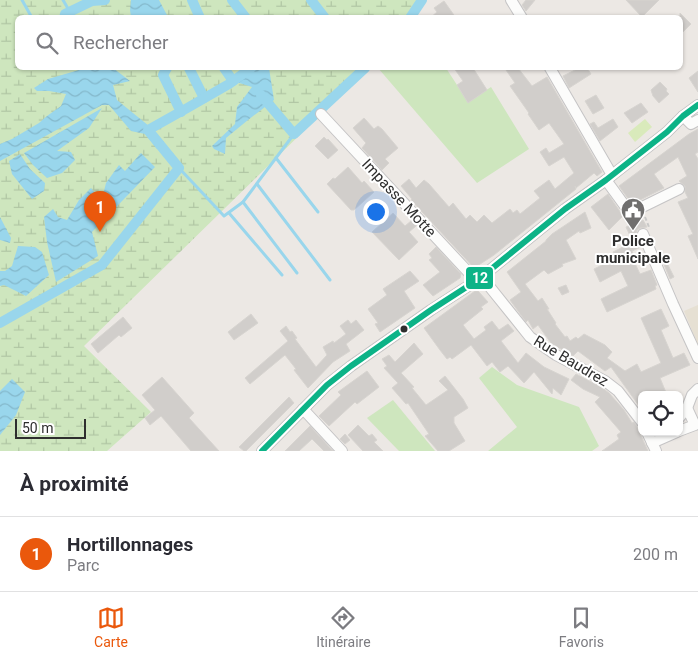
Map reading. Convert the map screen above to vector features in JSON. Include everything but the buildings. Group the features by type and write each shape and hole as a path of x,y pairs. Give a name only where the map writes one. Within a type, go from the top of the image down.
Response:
{"street":[{"path":"511,0 520,15"},
{"path":"551,70 630,213 679,189"},
{"path":"262,451 327,385 431,310 479,279 698,105"},
{"name":"Impasse Motte","path":"321,114 470,274 479,279"},
{"path":"683,116 692,124 698,120"},
{"path":"643,234 672,304 698,358"},
{"name":"Rue Baudrez","path":"479,279 489,286 530,337 556,355 618,390 638,417"},
{"path":"683,413 692,395 698,390"},
{"path":"683,429 695,425 687,408"},
{"path":"303,409 342,451"},
{"path":"654,447 670,436"}],"path":[{"path":"641,207 649,229 643,234"}],"shaded area":[{"path":"698,305 698,345 684,311"}],"green space":[{"path":"0,0 426,0 414,15 15,15 15,70 362,70 317,118 84,346 151,412 107,451 0,451"},
{"path":"380,70 447,70 468,102 491,87 529,149 477,183"},
{"path":"645,119 652,127 635,142 628,133"},
{"path":"492,367 517,385 579,407 599,446 592,451 488,451 517,427 479,378"},
{"path":"393,400 435,451 399,451 367,418"}],"water":[{"path":"131,0 159,0 167,15 131,15"},
{"path":"79,70 116,70 130,81 113,85 117,100 149,126 164,142 157,149 145,134 131,131 109,105 102,105 0,161 0,144 39,123 61,106 66,94 37,91 34,88 48,79"},
{"path":"248,70 269,70 274,100 226,138 225,154 214,149 212,146 235,124 237,107 252,87 233,81"},
{"path":"102,108 89,128 57,151 71,152 75,160 62,173 47,178 33,165 24,153"},
{"path":"141,153 155,167 92,232 98,256 56,282 47,242 44,217 53,209 58,217 67,220 79,200 91,188 95,193 104,191 106,183 119,165 125,171"},
{"path":"20,154 30,169 45,183 44,191 32,199 12,174 9,161"},
{"path":"0,217 11,238 10,243 0,240"},
{"path":"18,246 35,247 42,252 49,275 26,296 4,285 0,286 0,271 5,271 12,266"},
{"path":"12,379 25,392 16,415 0,435 0,391"}],"waterway":[{"path":"22,0 30,15"},
{"path":"63,0 70,12"},
{"path":"65,15 92,1 105,0"},
{"path":"192,0 199,15"},
{"path":"232,0 244,15"},
{"path":"311,0 323,15"},
{"path":"412,15 422,0"},
{"path":"166,70 163,75 181,112"},
{"path":"190,70 204,98"},
{"path":"225,70 233,81"},
{"path":"0,323 102,265 179,168 148,130 229,84 248,70"},
{"path":"261,95 294,134 363,70"},
{"path":"179,168 224,216 243,202 294,134"},
{"path":"276,158 318,212"},
{"path":"257,184 330,280"},
{"path":"243,202 297,273"},
{"path":"229,213 282,275"}],"transit line":[{"name":"12","path":"262,451 327,385 431,310 479,279 565,209 606,180 667,132 683,116 698,105"}],"place":[{"name":"Police municipale","path":"633,231"},
{"name":"Hortillonnages","path":"100,232"}]}
